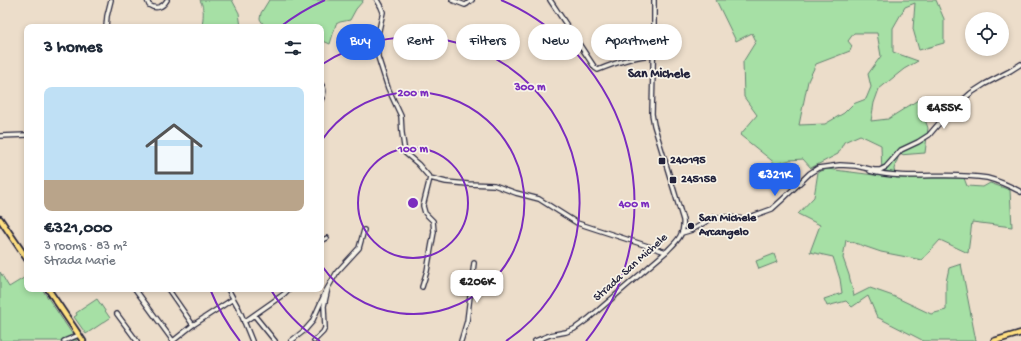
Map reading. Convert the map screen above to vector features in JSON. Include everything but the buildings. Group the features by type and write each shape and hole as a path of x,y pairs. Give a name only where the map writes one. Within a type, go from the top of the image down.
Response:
{"main road":[{"path":"0,219 24,255"},
{"path":"50,292 83,341"},
{"path":"994,341 1021,333"}],"street":[{"path":"106,24 111,0"},
{"path":"147,0 149,5 155,8 160,7 167,0"},
{"path":"377,0 383,12 377,39 378,57 388,88 401,116 405,153 418,164 430,178 460,184 494,184 516,193 539,199 576,224 666,252"},
{"path":"452,0 465,5 472,0"},
{"path":"550,0 595,68 598,70 626,60"},
{"name":"Strada San Michele","path":"654,0 654,24"},
{"name":"Strada San Michele","path":"535,341 545,336 566,332 578,327 675,244 682,233 684,225 683,220 653,118 654,60"},
{"path":"682,233 692,230 714,217 744,219 772,208 810,173 821,167 860,167 880,170 886,167 901,150 918,142 928,135 947,114 971,93 985,84 1010,72 1021,64"},
{"path":"0,136 24,135"},
{"path":"860,167 863,170 891,175 978,177 1008,185 1021,192"},
{"path":"422,287 427,271 434,232 433,221 424,210 423,206 430,178"},
{"path":"291,341 305,330 312,322 336,272 359,248 364,230"},
{"path":"461,341 467,321 474,263"},
{"path":"314,341 325,328 324,306 328,293 328,287"},
{"path":"137,292 173,341 193,325 233,299"},
{"path":"170,292 193,325"},
{"path":"230,292 252,341"},
{"path":"244,322 286,292"},
{"path":"117,314 137,341"},
{"path":"254,315 275,341"},
{"path":"64,341 79,335"}],"green space":[{"path":"200,0 232,0 239,13 241,24 202,24 202,3"},
{"path":"269,0 363,0 350,20 336,24 330,44 324,41 324,24 263,24 260,19 261,13"},
{"path":"716,0 936,0 944,19 944,43 919,50 913,29 915,3 905,7 893,28 893,52 918,61 904,69 879,89 874,103 871,121 888,119 918,100 928,128 925,153 899,155 894,169 896,178 964,178 967,186 983,187 990,183 1010,190 1012,227 972,222 968,253 940,240 922,260 881,252 846,240 843,258 854,296 870,288 893,296 931,314 946,310 946,282 949,268 961,264 976,341 922,341 877,317 868,296 852,307 846,301 827,306 824,299 842,293 840,279 833,257 810,252 820,225 798,214 814,197 818,172 827,169 882,176 881,145 860,135 844,142 838,154 811,168 803,159 790,160 776,164 740,135 757,115 744,97 743,62 756,41 752,33 736,41","holes":["854,33 877,33 881,56 868,74 871,87 866,99 853,104 844,113 825,124 799,125 808,81 816,64 850,51 852,46 848,41"]},
{"path":"774,254 777,262 759,269 756,261"},
{"path":"0,272 9,287 24,278 24,292 44,292 77,341 0,341"},
{"path":"97,299 110,318 86,334 74,317 77,315 76,313"}],"place":[{"name":"240195","path":"662,161"},
{"name":"245158","path":"673,180"},
{"name":"San Michele Arcangelo","path":"691,226"}],"district":[{"name":"San Michele","path":"659,74"}]}
